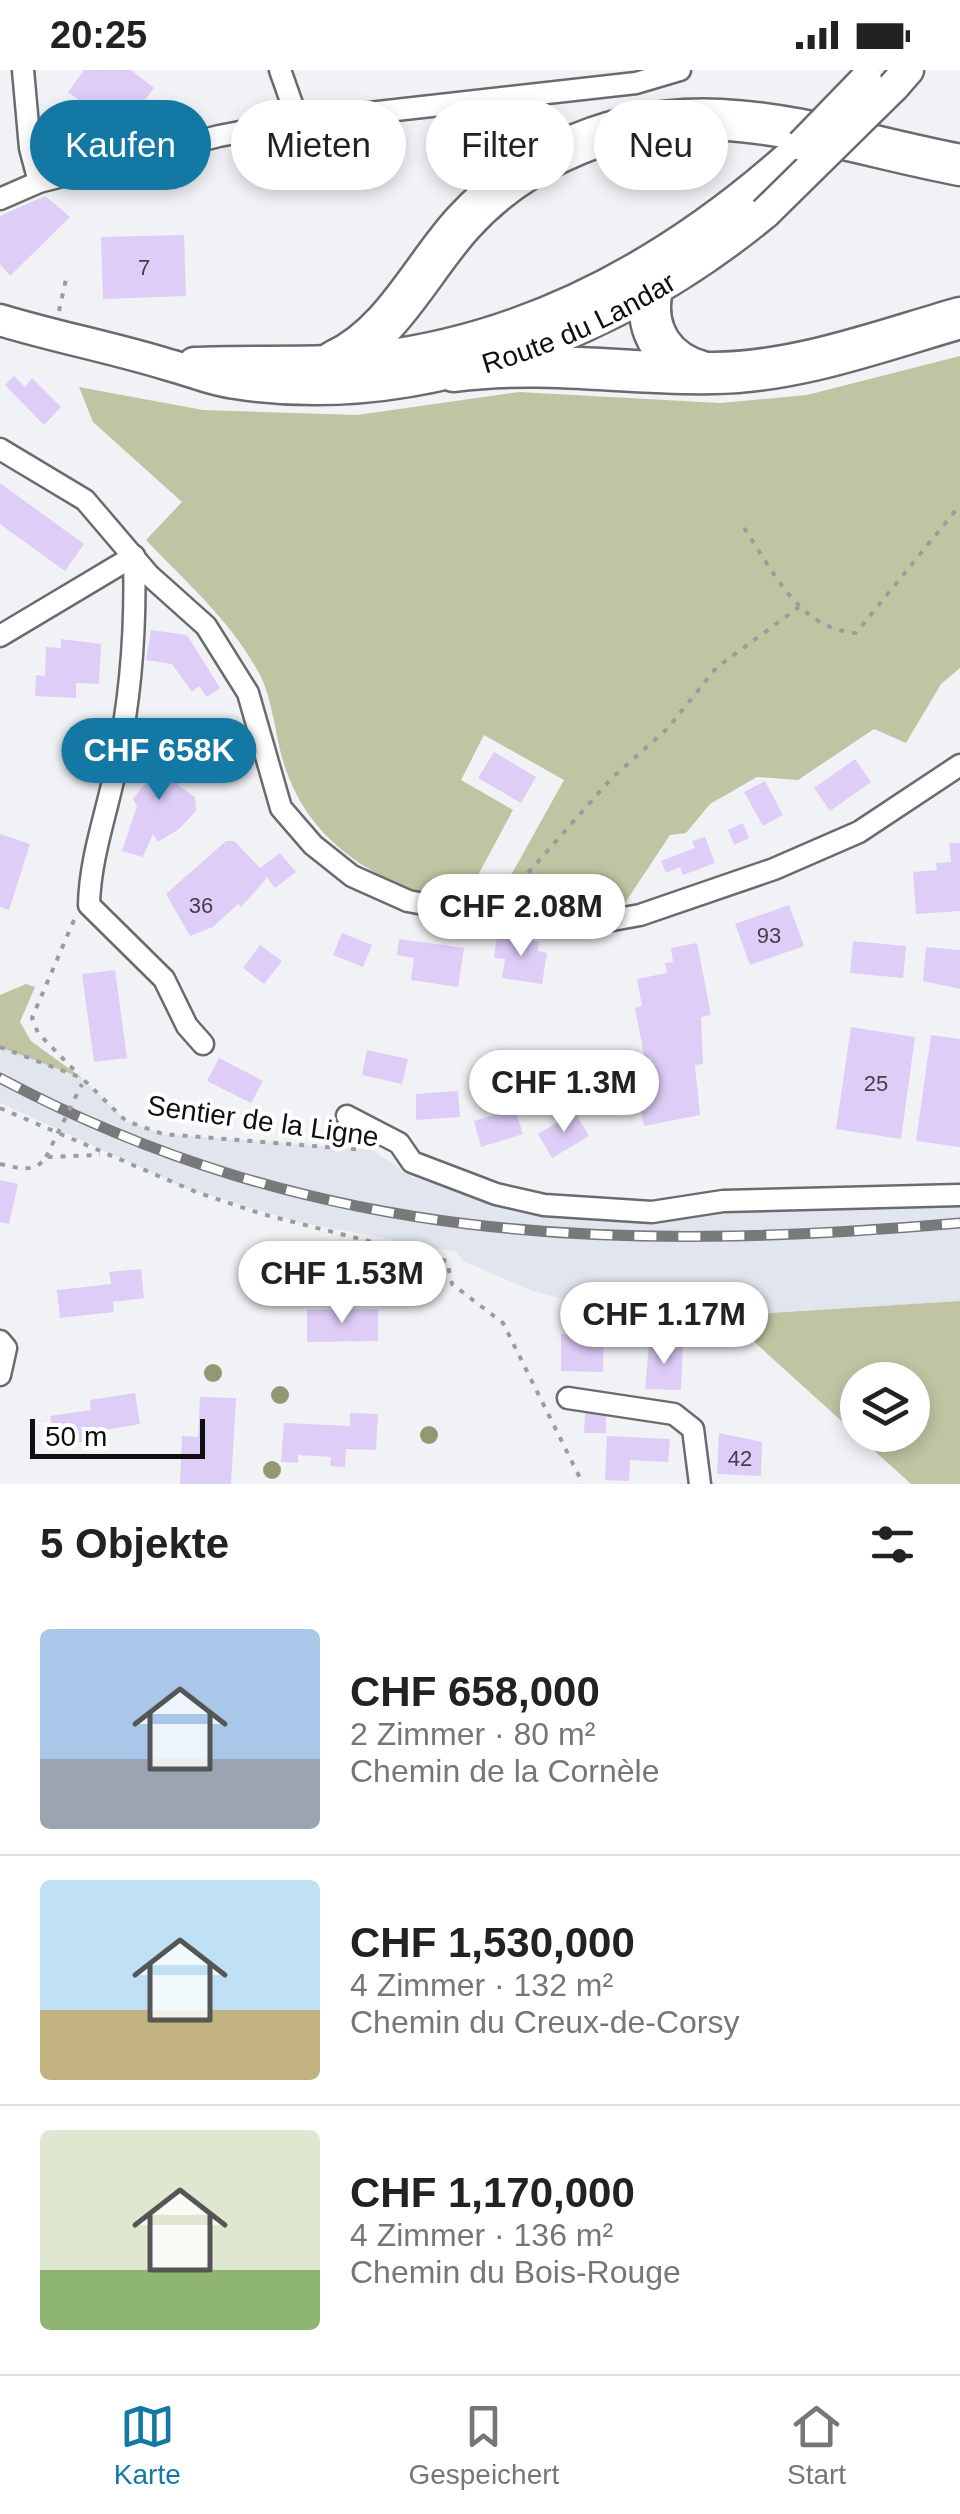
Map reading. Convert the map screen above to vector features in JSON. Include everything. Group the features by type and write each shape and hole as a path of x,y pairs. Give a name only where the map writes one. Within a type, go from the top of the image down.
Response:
{"highway":[{"path":"336,361 373,336 466,220 499,190 535,164 610,132 665,119 724,117 791,127 960,165"},
{"path":"650,308 667,354 698,372 716,373"},
{"path":"454,370 536,364 716,373 804,362 960,318"}],"main road":[{"name":"Route du Landar","path":"170,365 336,361 448,344 550,312 646,266 734,206 885,76"},
{"name":"Route du Landar","path":"0,320 232,383 297,388 368,384 454,370 650,308 764,213 885,76"},
{"path":"650,308 667,266 708,235 734,206"}],"street":[{"path":"23,70 30,148"},
{"path":"280,70 291,100"},
{"path":"406,108 636,83 680,70"},
{"path":"0,199 30,186"},
{"path":"0,449 86,500 149,575 206,626 248,693 281,808 313,845 352,876 408,901 537,925 590,924 640,915 774,869 859,832 960,765"},
{"path":"0,636 134,556"},
{"path":"134,556 135,612 118,759 89,905 164,979 187,1026 204,1044"},
{"path":"347,1116 398,1142 412,1162 496,1194 544,1204 652,1212 722,1201 960,1194"},
{"path":"0,1341 6,1348 0,1375"},
{"path":"568,1398 674,1414 692,1429 700,1484"}],"path":[{"path":"58,316 66,279"},
{"path":"744,528 799,607 816,622 837,632 856,633 960,505"},
{"path":"501,891 519,883 610,779 668,728 716,668 799,607"},
{"path":"0,1164 32,1168 46,1157 83,1081 38,1033 32,1018 90,886"},
{"name":"Sentier de la Ligne","path":"0,1047 83,1081 126,1121 163,1134 373,1150"},
{"path":"0,1108 104,1154 262,1214 446,1261 452,1284 503,1323 582,1484"},
{"path":"46,1157 104,1154"}],"shaded area":[{"path":"0,1047 82,1078 126,1121 163,1134 373,1150 412,1177 560,1219 607,1220 652,1212 960,1195 960,1301 704,1317 600,1309 533,1291 463,1261 457,1252 298,1222 186,1188 0,1103"}],"green space":[{"path":"960,356 960,668 941,684 906,743 874,729 798,780 757,777 710,804 686,833 670,835 625,903 627,910 587,914 491,911 564,780 484,735 461,780 513,810 462,905 378,874 331,840 296,793 284,764 264,685 249,656 208,604 146,540 182,502 93,422 79,387 203,410 357,415 519,392 720,403 807,395"},
{"path":"26,984 35,987 20,1022 31,1041 82,1078 0,1047 0,995"},
{"path":"960,1301 960,1484 911,1484 876,1452 930,1452 930,1362 840,1362 840,1420 740,1329 704,1317"}],"building":[{"path":"84,70 131,70 154,88 145,100 79,100 68,92"},
{"path":"45,196 70,217 10,276 0,264 0,216"},
{"path":"184,235 186,296 103,299 101,237"},
{"path":"14,376 25,387 32,378 61,407 44,425 5,385"},
{"path":"0,483 84,544 65,571 0,524"},
{"path":"151,630 187,635 220,688 207,697 199,686 192,692 172,664 146,660"},
{"path":"61,639 101,644 99,684 76,683 76,698 35,696 36,675 45,676 46,647 61,648"},
{"path":"162,747 165,755 184,767 178,785 195,797 196,811 179,829 158,842 153,834 143,857 122,851 137,806 133,799 148,780 142,751"},
{"path":"494,752 536,777 521,803 478,778"},
{"path":"855,759 871,782 830,811 814,788"},
{"path":"765,781 783,815 763,826 744,792"},
{"path":"743,823 749,838 734,845 728,830"},
{"path":"0,834 30,844 9,910 0,907"},
{"path":"705,837 715,863 683,875 680,867 666,873 661,861 695,848 692,841"},
{"path":"226,841 234,841 260,868 280,853 296,872 275,888 265,875 266,879 241,907 238,904 213,927 190,936 166,894"},
{"path":"949,843 960,843 960,911 916,914 913,872 937,870 936,863 951,862"},
{"path":"789,905 804,946 750,965 735,924"},
{"path":"342,933 372,945 363,967 333,955"},
{"path":"497,935 539,942 538,951 547,953 542,984 502,978 505,959 494,958"},
{"path":"399,939 464,948 458,987 411,980 414,958 397,955"},
{"path":"853,941 906,946 903,978 850,973"},
{"path":"697,943 711,1015 701,1017 703,1064 695,1065 700,1115 644,1126 638,1093 651,1091 635,1008 642,1006 637,979 667,973 665,963 673,962 671,948"},
{"path":"260,945 282,961 264,984 243,968"},
{"path":"926,947 960,950 960,989 923,981"},
{"path":"115,970 127,1058 94,1062 82,974"},
{"path":"851,1027 915,1037 901,1139 836,1129"},
{"path":"931,1035 960,1039 960,1147 916,1141"},
{"path":"367,1050 408,1059 402,1084 362,1075"},
{"path":"219,1058 263,1081 251,1103 207,1081"},
{"path":"458,1091 460,1117 416,1120 416,1094"},
{"path":"515,1109 523,1134 481,1147 474,1121"},
{"path":"575,1112 589,1136 552,1158 538,1134"},
{"path":"0,1180 18,1184 9,1224 0,1222"},
{"path":"141,1269 144,1298 113,1302 114,1312 60,1318 57,1290 111,1284 109,1272"},
{"path":"378,1309 378,1341 307,1342 307,1310"},
{"path":"561,1334 604,1335 603,1372 561,1371"},
{"path":"649,1344 683,1345 681,1390 645,1389"},
{"path":"135,1393 140,1424 93,1432 95,1440 55,1446 50,1416 91,1410 90,1400"},
{"path":"200,1397 236,1398 231,1484 180,1484 182,1436 198,1437"},
{"path":"585,1412 606,1412 606,1433 584,1433"},
{"path":"350,1413 378,1414 376,1450 346,1449 345,1467 330,1466 331,1457 298,1455 298,1463 281,1462 284,1423 350,1426"},
{"path":"719,1433 762,1442 761,1476 717,1474"},
{"path":"607,1436 670,1439 668,1462 630,1460 629,1481 605,1480"}],"railway":[{"path":"0,1078 117,1133 233,1175 350,1205 468,1224 587,1234 708,1236 960,1223"}]}
